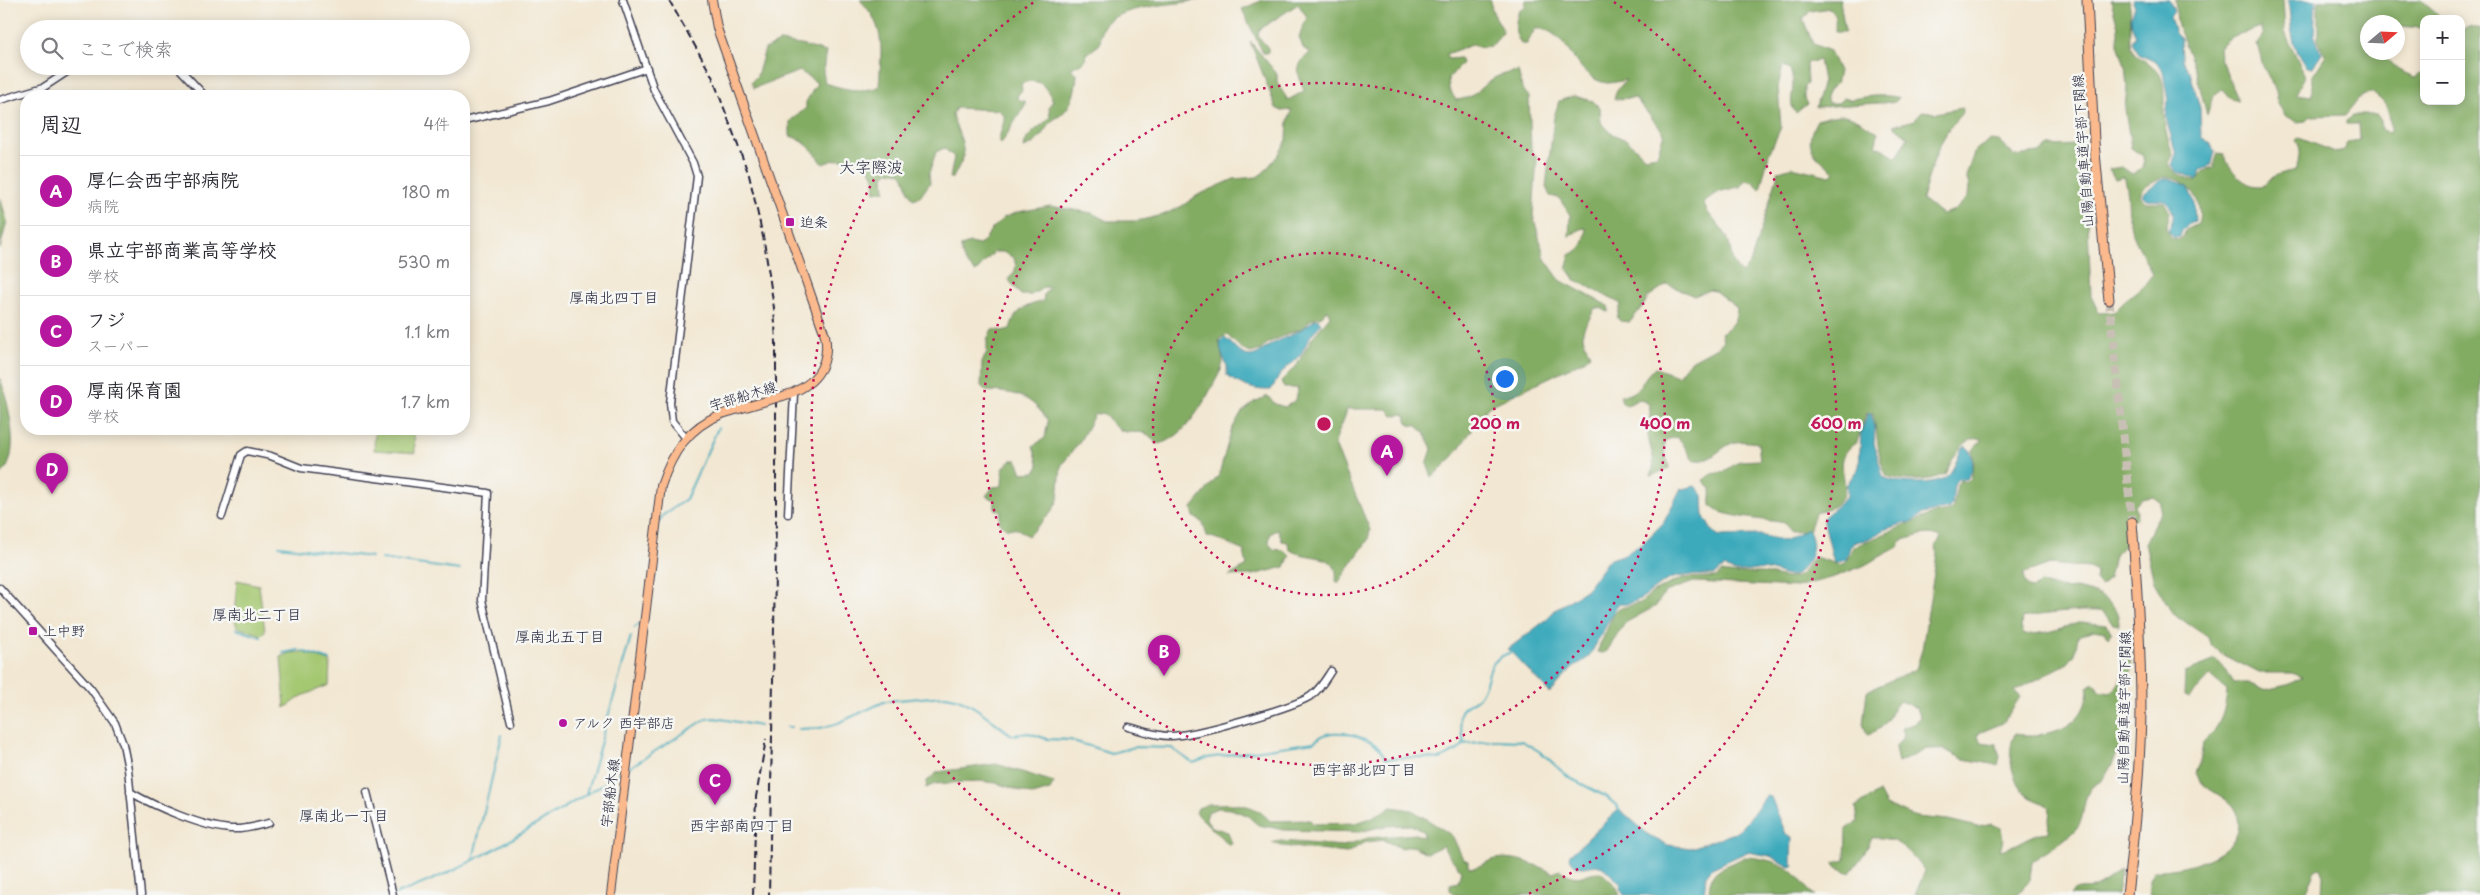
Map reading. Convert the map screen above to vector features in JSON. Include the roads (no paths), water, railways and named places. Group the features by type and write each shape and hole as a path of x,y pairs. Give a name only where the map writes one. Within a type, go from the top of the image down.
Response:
{"highway":[{"name":"山陽自動車道宇部下関線","path":"2088,0 2094,142 2109,300"},
{"name":"山陽自動車道宇部下関線","path":"2127,895 2139,761 2140,665 2132,522"}],"main road":[{"name":"宇部船木線","path":"611,895 658,501 667,469 685,437 698,425 722,414 794,393 812,383 822,369 826,356 825,335 717,28 712,0"}],"street":[{"path":"623,0 661,104 693,163 697,176 670,402 672,420 685,437"},
{"path":"470,120 549,101 647,68"},
{"path":"34,90 44,87 62,75"},
{"path":"185,75 199,90"},
{"path":"0,100 20,94"},
{"path":"788,514 794,393"},
{"path":"222,516 241,455 247,451 271,456 301,468 488,493 482,600 511,722"},
{"path":"0,588 91,689 109,713 123,744 141,895"},
{"path":"1128,727 1160,736 1178,736 1250,718 1308,698 1317,690 1331,671"},
{"path":"130,792 160,808 216,826 238,829 270,823"},
{"path":"367,792 393,895"}],"water":[{"path":"2132,0 2169,0 2174,11 2170,17 2175,33 2181,39 2182,60 2190,72 2200,108 2201,137 2210,143 2215,152 2211,166 2201,170 2198,180 2176,171 2172,165 2176,154 2166,118 2168,101 2163,72 2158,63 2140,55 2132,42 2136,35 2132,25 2135,7"},
{"path":"2288,0 2316,0 2314,34 2321,53 2313,67 2307,67 2294,42"},
{"path":"2163,179 2169,179 2188,186 2194,202 2195,222 2185,227 2180,237 2174,238 2168,230 2173,214 2168,204 2164,200 2146,199 2142,195"},
{"path":"1315,319 1319,320 1321,324 1311,335 1300,356 1281,373 1271,390 1248,387 1227,376 1227,366 1221,352 1220,341 1224,338 1242,354 1253,356 1300,330"},
{"path":"1868,414 1871,414 1875,428 1874,443 1883,477 1916,483 1941,479 1947,476 1954,467 1962,448 1966,446 1972,458 1971,472 1967,479 1957,479 1954,485 1952,504 1949,508 1923,514 1913,521 1886,529 1866,540 1854,542 1850,547 1846,560 1834,563 1823,518 1847,497 1847,484 1859,467 1861,432"},
{"path":"1695,486 1703,495 1704,517 1711,529 1719,536 1760,535 1784,541 1808,529 1812,542 1809,560 1801,570 1791,576 1762,569 1735,572 1725,567 1714,575 1677,577 1659,585 1640,599 1626,604 1618,604 1589,657 1570,670 1550,693 1508,649 1546,620 1555,610 1587,589 1608,560 1623,555 1645,541 1664,522 1681,488"},
{"path":"1766,796 1771,797 1786,834 1792,837 1791,861 1794,866 1790,867 1770,856 1747,852 1712,868 1706,876 1704,895 1624,895 1620,889 1621,884 1602,867 1596,865 1579,867 1572,862 1569,856 1617,811 1624,813 1651,837 1668,845 1691,848 1735,833 1742,828"}],"waterway":[{"path":"660,522 662,516 686,499 718,428"},
{"path":"279,546 371,557"},
{"path":"381,559 460,570"},
{"path":"634,628 639,624"},
{"path":"236,629 261,637"},
{"path":"586,794 631,636"},
{"path":"283,653 299,650"},
{"path":"302,651 330,660"},
{"path":"1464,744 1460,720 1461,711 1479,697 1486,684 1492,665 1496,660 1512,652"},
{"path":"799,729 820,728 836,724 886,701 944,696 953,697 971,705 1012,735 1029,733 1047,739 1070,740 1111,753 1135,747 1171,748 1193,763 1207,758 1314,742 1323,735 1333,733 1353,735 1367,740 1378,747 1386,759 1414,757 1440,759 1458,750 1464,744 1494,740 1522,741 1542,753 1568,777 1605,796 1616,805 1621,813"},
{"path":"630,767 706,719 715,718 760,726"},
{"path":"473,859 502,735"},
{"path":"396,894 456,869 485,854 624,771"}],"tunnel":[{"path":"2109,300 2132,522"}],"railway":[{"path":"669,0 712,76 749,175 764,241 774,308 776,342 776,520 769,895"},
{"path":"753,895 756,797 766,739"}],"place":[{"name":"迫条","path":"790,222"},
{"name":"厚仁会西宇部病院","path":"1387,476"},
{"name":"厚南保育園","path":"52,494"},
{"name":"上中野","path":"33,631"},
{"name":"県立宇部商業高等学校","path":"1164,676"},
{"name":"アルク 西宇部店","path":"563,723"},
{"name":"フジ","path":"715,805"}],"district":[{"name":"大字際波","path":"871,167"},
{"name":"厚南北四丁目","path":"614,298"},
{"name":"厚南北二丁目","path":"257,615"},
{"name":"厚南北五丁目","path":"560,637"},
{"name":"西宇部北四丁目","path":"1364,770"},
{"name":"厚南北一丁目","path":"344,816"},
{"name":"西宇部南四丁目","path":"742,826"}]}
